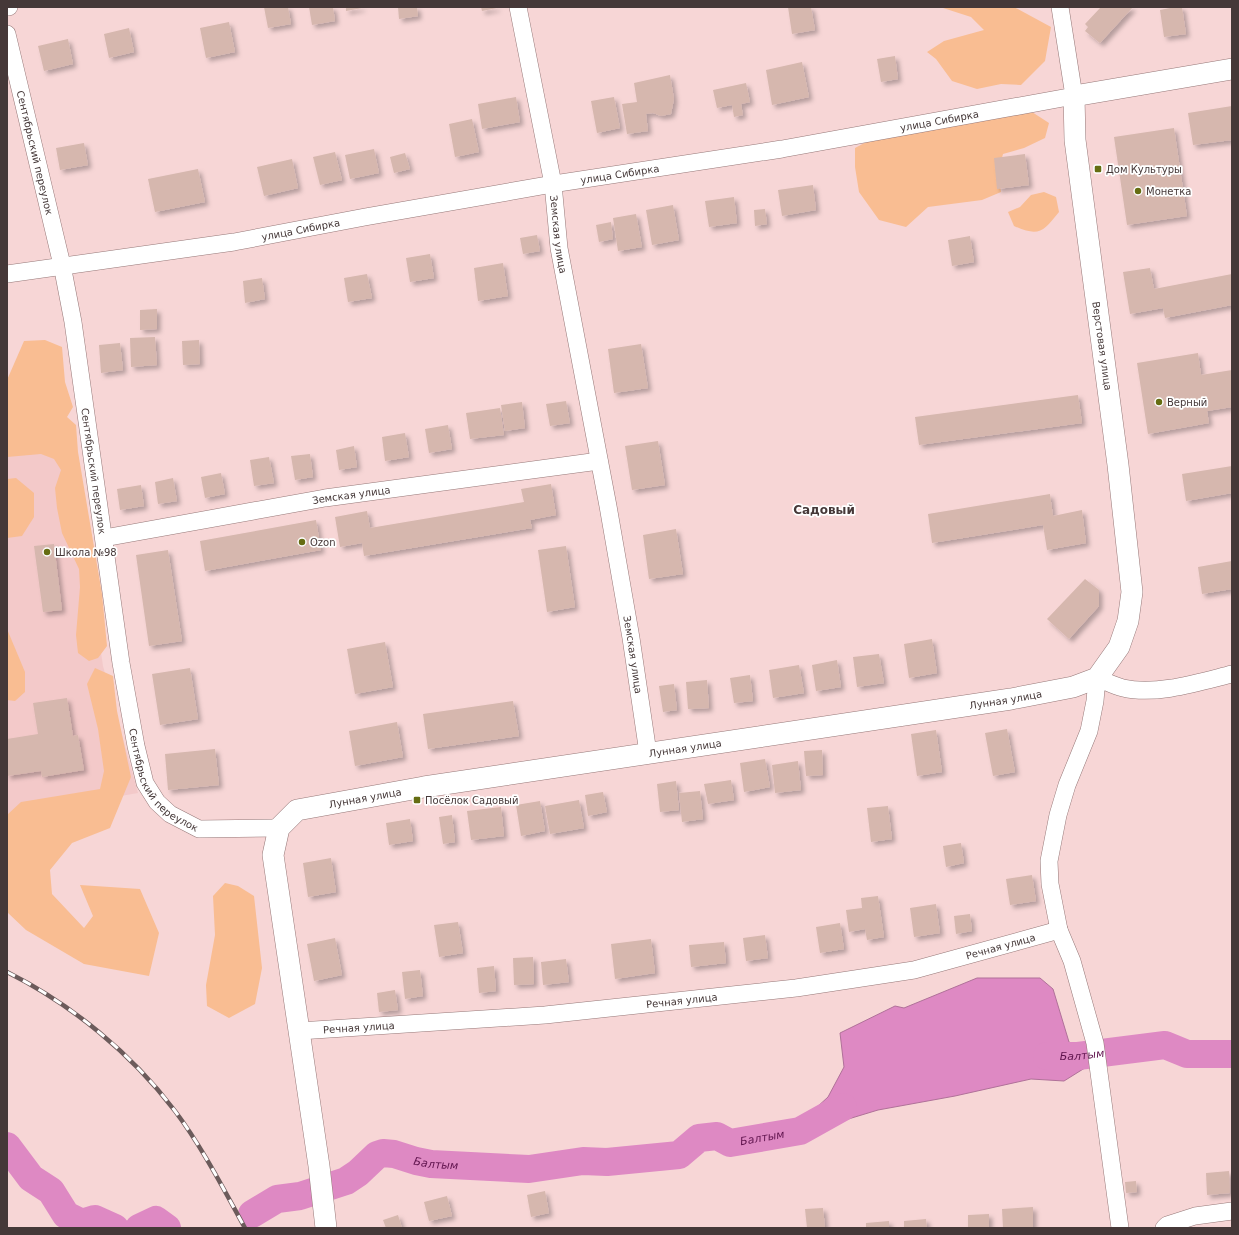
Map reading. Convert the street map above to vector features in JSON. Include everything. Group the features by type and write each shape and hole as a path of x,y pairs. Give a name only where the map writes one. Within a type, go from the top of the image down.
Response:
{"street":[{"name":"Земская улица","path":"518,7 553,184 559,248 631,638 648,753"},
{"name":"Верстовая улица","path":"1060,7 1074,96 1075,140 1118,465 1132,592 1128,621 1119,647 1097,678"},
{"name":"Сентябрьский переулок","path":"7,34 62,265 74,330 123,673 136,746 145,783 157,802 170,814 199,829 279,828"},
{"name":"улица Сибирка","path":"7,274 62,265 234,242 553,184 782,148 1232,69"},
{"name":"Земская улица","path":"104,538 325,498 599,461"},
{"path":"1120,1228 1095,1043 1072,961 1059,930 1050,884 1049,861 1052,840 1066,785 1089,731 1095,701 1097,678 1123,688 1144,690 1176,687 1232,674"},
{"name":"Лунная улица","path":"279,828 297,810 424,787 1011,699 1074,687 1097,678"},
{"path":"279,828 273,855 319,1166 325,1223"},
{"name":"Речная улица","path":"299,1031 545,1015 796,988 914,970 1059,930"},
{"path":"1164,1228 1167,1225 1195,1216 1232,1211"}],"shaded area":[{"path":"940,7 1014,7 1051,27 1045,61 1021,85 1001,84 977,89 952,81 936,59 927,52 944,41 984,30 971,17"},
{"path":"1032,112 1049,123 1045,138 1024,148 1003,154 998,173 1001,192 982,200 928,207 906,227 879,220 859,192 855,167 855,148 868,141 989,118"},
{"path":"1044,192 1056,197 1059,212 1049,224 1040,231 1035,232 1014,226 1008,212 1020,207 1031,195"},
{"path":"45,340 62,347 65,382 73,407 67,417 76,425 78,452 102,594 107,646 98,658 89,661 78,653 76,635 80,587 79,569 62,533 57,508 55,488 61,470 54,459 41,454 7,457 7,380 24,341"},
{"name":"Школа №98","path":"68,429 103,666 138,793 7,816 7,438"},
{"path":"16,478 34,493 34,517 22,536 7,538 7,479"},
{"path":"7,629 25,672 25,692 15,701 7,700"},
{"path":"95,668 113,676 117,711 131,777 110,828 72,843 50,870 52,894 84,928 93,916 80,885 140,889 159,933 149,976 84,964 26,930 7,912 7,815 21,802 100,789 104,771 98,729 87,684"},
{"path":"225,883 238,886 254,896 262,968 255,1004 229,1018 207,1006 206,985 215,935 213,896"}],"water":[{"path":"977,978 1040,978 1053,989 1069,1042 1085,1052 1088,1066 1064,1081 1031,1079 955,1096 878,1110 812,1130 804,1119 828,1097 844,1067 840,1033 895,1006 904,1008"}],"building":[{"path":"264,7 288,7 291,24 268,28"},
{"path":"309,7 333,7 335,21 312,25"},
{"path":"346,7 362,7 362,8 346,11"},
{"path":"398,7 417,7 418,16 399,19"},
{"path":"481,7 497,7 497,8 482,11"},
{"path":"788,7 811,7 815,30 792,34"},
{"path":"1101,7 1133,7 1100,43 1085,31 1088,27 1085,24"},
{"path":"1182,7 1186,34 1164,37 1160,10"},
{"path":"229,22 235,52 206,58 200,28"},
{"path":"129,28 134,52 109,58 104,34"},
{"path":"68,39 73,64 44,71 38,46"},
{"path":"895,56 898,79 881,82 877,59"},
{"path":"802,62 809,97 772,105 766,70"},
{"path":"670,75 674,99 671,114 661,116 653,113 646,114 648,131 627,134 622,104 637,102 634,83"},
{"path":"746,83 750,102 741,104 743,115 734,117 732,105 717,108 713,90"},
{"path":"516,97 520,122 482,129 478,104"},
{"path":"614,97 620,128 597,133 591,101"},
{"path":"1232,106 1232,140 1193,145 1188,113"},
{"path":"472,119 479,152 455,157 449,124"},
{"path":"1174,128 1187,216 1127,225 1114,137"},
{"path":"84,143 88,165 60,170 56,148"},
{"path":"374,149 379,173 350,179 345,155"},
{"path":"335,152 342,180 320,185 313,157"},
{"path":"405,153 410,169 394,173 390,157"},
{"path":"1025,154 1029,185 997,189 994,158"},
{"path":"292,159 298,188 264,196 257,167"},
{"path":"198,169 205,202 155,212 148,179"},
{"path":"813,185 816,210 782,216 778,190"},
{"path":"734,197 737,223 709,227 705,201"},
{"path":"673,205 679,240 652,245 646,210"},
{"path":"765,209 767,224 755,226 754,210"},
{"path":"636,214 642,247 618,251 613,218"},
{"path":"611,222 613,239 599,242 596,225"},
{"path":"537,235 540,251 523,254 520,238"},
{"path":"970,236 974,262 952,266 948,240"},
{"path":"430,254 434,278 410,282 406,258"},
{"path":"503,263 508,296 478,301 474,268"},
{"path":"1150,268 1154,289 1232,274 1232,305 1165,318 1163,308 1130,314 1123,272"},
{"path":"367,274 372,298 348,302 344,278"},
{"path":"262,278 265,299 245,303 243,281"},
{"path":"157,309 157,329 140,330 140,310"},
{"path":"155,337 157,365 131,367 130,338"},
{"path":"199,340 200,364 183,365 182,341"},
{"path":"120,343 123,370 101,373 99,345"},
{"path":"641,344 648,388 614,393 608,349"},
{"path":"1198,353 1201,375 1232,370 1232,407 1207,411 1209,423 1148,434 1137,363"},
{"path":"1078,395 1082,423 919,445 915,417"},
{"path":"566,401 570,423 550,426 546,404"},
{"path":"522,402 525,428 505,431 501,405"},
{"path":"500,408 504,435 470,439 466,413"},
{"path":"448,425 452,449 429,453 425,429"},
{"path":"405,433 409,457 385,461 382,437"},
{"path":"658,441 665,485 632,490 625,446"},
{"path":"354,446 357,467 339,470 336,450"},
{"path":"310,454 313,477 295,480 291,456"},
{"path":"269,457 274,483 254,486 250,460"},
{"path":"1232,466 1232,493 1186,501 1182,474"},
{"path":"221,473 225,494 205,498 201,477"},
{"path":"173,478 177,501 158,504 155,482"},
{"path":"551,484 556,515 530,520 532,528 364,556 362,543 340,547 335,517 367,511 370,528 524,502 521,489"},
{"path":"141,485 144,506 120,510 117,489"},
{"path":"1050,494 1053,516 1082,510 1086,543 1047,550 1043,525 932,543 928,514"},
{"path":"316,520 321,550 205,571 200,541"},
{"path":"676,529 683,574 649,579 643,535"},
{"path":"54,544 62,610 43,612 34,546"},
{"path":"566,546 575,607 547,612 538,550"},
{"path":"168,550 182,641 149,646 136,555"},
{"path":"1232,561 1232,589 1202,594 1198,567"},
{"path":"1085,579 1099,590 1099,606 1069,639 1047,619"},
{"path":"932,639 937,673 909,678 904,644"},
{"path":"385,642 393,687 355,694 347,649"},
{"path":"879,654 884,683 857,687 853,657"},
{"path":"837,660 841,687 816,691 812,665"},
{"path":"799,665 804,693 773,698 769,670"},
{"path":"190,668 198,719 160,725 152,674"},
{"path":"750,675 753,701 734,703 730,678"},
{"path":"707,680 709,708 688,709 686,682"},
{"path":"674,684 677,710 663,712 659,686"},
{"path":"67,698 73,736 78,735 84,770 42,777 41,771 7,776 7,739 38,734 33,703"},
{"path":"513,701 519,736 428,749 423,714"},
{"path":"397,722 403,757 355,766 349,731"},
{"path":"1007,729 1015,772 993,776 985,733"},
{"path":"936,730 942,772 917,776 911,734"},
{"path":"215,749 219,785 168,790 165,754"},
{"path":"822,750 823,775 806,776 804,751"},
{"path":"765,759 770,787 744,792 740,763"},
{"path":"798,761 801,790 775,793 772,765"},
{"path":"731,780 734,800 708,804 704,784"},
{"path":"676,781 679,810 660,812 657,784"},
{"path":"700,791 703,819 682,822 679,793"},
{"path":"603,792 607,812 588,816 585,795"},
{"path":"579,800 584,828 550,834 545,806"},
{"path":"540,801 545,831 521,836 516,805"},
{"path":"888,806 892,839 871,842 867,808"},
{"path":"501,807 504,836 471,840 467,811"},
{"path":"452,815 455,842 443,844 439,817"},
{"path":"410,819 413,841 389,845 386,823"},
{"path":"961,843 964,863 946,867 943,846"},
{"path":"331,858 336,892 308,897 303,863"},
{"path":"1032,875 1036,901 1010,905 1006,879"},
{"path":"878,896 884,937 867,940 865,929 849,932 846,910 862,908 861,898"},
{"path":"936,904 940,933 914,937 910,908"},
{"path":"970,914 972,931 956,934 954,916"},
{"path":"458,922 463,953 439,957 434,925"},
{"path":"840,923 844,949 820,953 816,927"},
{"path":"765,935 768,958 746,961 743,938"},
{"path":"335,938 342,975 314,981 307,944"},
{"path":"651,939 655,973 615,979 611,944"},
{"path":"724,942 726,963 691,967 689,945"},
{"path":"533,957 534,984 514,985 513,958"},
{"path":"566,959 569,982 543,985 541,962"},
{"path":"494,966 496,991 479,993 477,968"},
{"path":"420,970 423,996 405,999 402,972"},
{"path":"395,990 398,1010 379,1012 377,993"},
{"path":"1229,1171 1230,1193 1207,1195 1206,1173"},
{"path":"1136,1181 1137,1192 1126,1193 1125,1182"},
{"path":"545,1191 549,1213 531,1217 527,1195"},
{"path":"447,1196 452,1216 429,1221 424,1202"},
{"path":"1033,1207 1033,1228 1003,1228 1002,1209"},
{"path":"823,1208 825,1228 807,1228 805,1209"},
{"path":"989,1214 989,1228 968,1228 968,1215"},
{"path":"398,1215 402,1228 386,1228 383,1220"},
{"path":"926,1219 927,1228 904,1228 904,1221"},
{"path":"889,1221 889,1228 866,1228 866,1223"}],"waterway":[{"name":"Балтым","path":"1047,1056 1078,1056 1165,1045 1187,1054 1232,1054"},
{"name":"Балтым","path":"252,1214 277,1199 300,1196 346,1181 358,1173 377,1155 383,1153 394,1154 431,1164 529,1169 583,1161 607,1162 679,1155 699,1138 717,1136 730,1143 800,1131 843,1107"},
{"name":"Балтым","path":"7,1146 31,1178 51,1191 66,1215 82,1223 95,1219 115,1228"},
{"name":"Балтым","path":"139,1228 156,1220 167,1228"}],"railway":[{"path":"7,972 54,999 77,1015 139,1069 158,1090 185,1125 212,1168 245,1228"}],"place":[{"name":"Дом Культуры","path":"1098,169"},
{"name":"Монетка","path":"1138,191"},
{"name":"Верный","path":"1159,402"},
{"name":"Ozon","path":"302,542"},
{"name":"Школа №98","path":"47,552"},
{"name":"Посёлок Садовый","path":"417,800"}],"district":[{"name":"Садовый","path":"824,510"}]}
